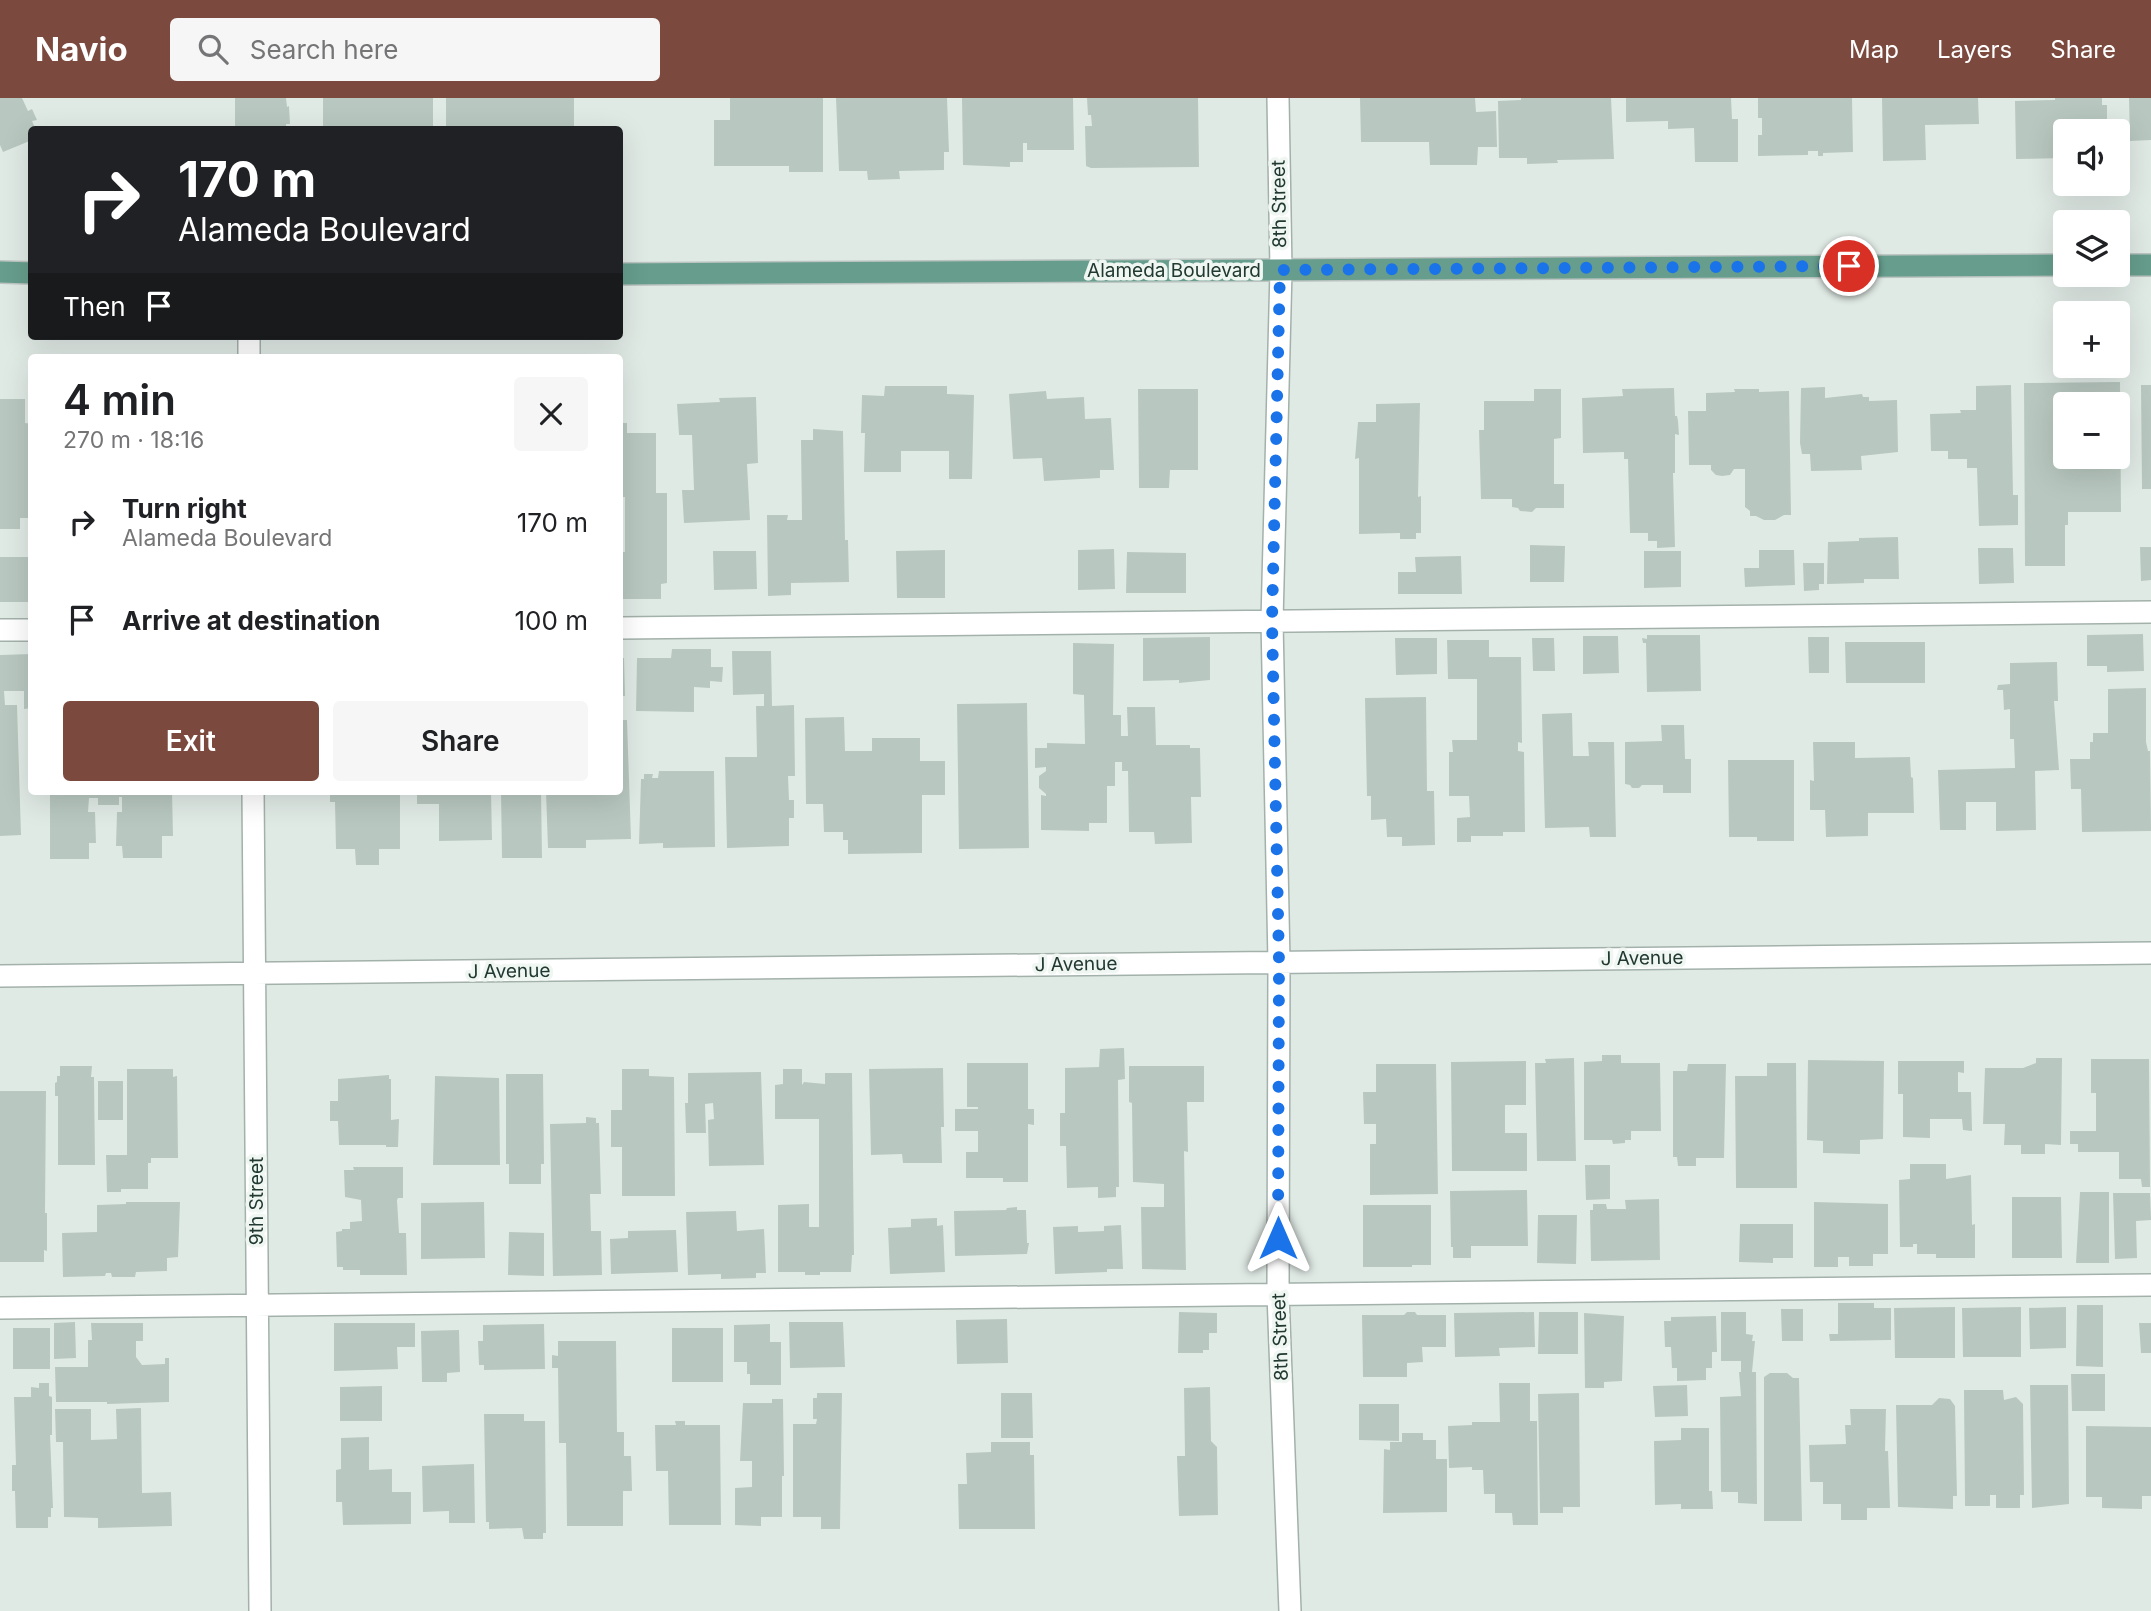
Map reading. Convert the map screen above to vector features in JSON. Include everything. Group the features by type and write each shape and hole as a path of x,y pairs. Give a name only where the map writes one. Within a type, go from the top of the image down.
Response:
{"main road":[{"name":"Alameda Boulevard","path":"623,274 2053,265"},
{"path":"2130,265 2151,265"},
{"path":"0,272 28,273"}],"street":[{"name":"8th Street","path":"1278,98 1280,270 1272,621 1279,962 1278,1294 1290,1611"},
{"path":"623,628 2151,612"},
{"path":"0,630 28,630"},
{"name":"9th Street","path":"253,795 260,1611"},
{"name":"J Avenue","path":"0,976 2151,953"},
{"path":"0,1308 2151,1285"}],"building":[{"path":"0,98 22,98 28,111 32,109 37,120 32,121 34,126 28,126 28,142 3,152 0,145"},
{"path":"235,98 286,98 290,124 235,126"},
{"path":"323,98 433,98 433,126 323,126"},
{"path":"446,98 574,98 574,126 446,126"},
{"path":"730,98 823,98 823,172 789,172 789,166 714,166 714,120 730,120"},
{"path":"836,98 947,98 949,152 944,152 944,170 899,171 900,179 868,180 867,171 839,171"},
{"path":"962,98 1073,98 1074,150 1027,150 1027,143 1023,143 1023,162 1010,162 1010,167 963,165"},
{"path":"1087,98 1198,98 1199,167 1086,166 1085,126 1092,126"},
{"path":"1360,98 1475,98 1476,112 1496,111 1497,147 1478,147 1477,165 1430,165 1429,142 1361,142"},
{"path":"1521,98 1611,98 1614,159 1557,160 1558,163 1527,164 1527,158 1499,158 1498,101"},
{"path":"1626,98 1731,98 1732,119 1738,119 1738,162 1695,162 1694,128 1668,129 1668,121 1626,122"},
{"path":"1758,98 1852,98 1853,152 1823,153 1823,156 1818,156 1818,151 1808,151 1808,155 1758,156 1758,135 1762,135 1762,118 1758,118"},
{"path":"1882,98 1978,98 1979,124 1925,125 1926,160 1883,161"},
{"path":"2102,98 2102,105 2107,105 2107,119 2053,119 2053,158 2016,159 2015,101"},
{"path":"2129,98 2151,98 2151,140 2130,141"},
{"path":"2120,382 2120,392 2053,392 2053,469 2121,469 2121,512 2068,512 2068,525 2065,525 2065,566 2025,566 2024,383"},
{"path":"2011,385 2013,495 2018,495 2018,525 1979,526 1977,468 1967,468 1967,459 1948,459 1948,451 1931,451 1930,414 1976,410 1976,386"},
{"path":"2141,385 2151,385 2151,489 2142,489"},
{"path":"885,386 947,386 947,394 974,395 972,479 949,479 949,451 901,451 901,472 864,472 862,395 884,396"},
{"path":"1825,387 1825,398 1862,394 1863,397 1869,397 1869,401 1897,400 1898,452 1861,456 1862,470 1811,471 1810,454 1802,454 1800,443 1801,388"},
{"path":"1674,388 1679,435 1675,434 1673,473 1675,547 1657,548 1657,541 1648,541 1648,533 1630,533 1628,459 1624,459 1624,452 1583,453 1582,398 1623,396 1622,389"},
{"path":"1138,389 1198,389 1198,470 1170,470 1169,488 1139,488"},
{"path":"1534,389 1561,389 1561,438 1554,439 1554,484 1564,484 1564,508 1536,508 1532,512 1512,507 1512,499 1481,499 1479,430 1484,430 1484,401 1534,401"},
{"path":"1734,389 1789,391 1791,515 1775,520 1750,516 1750,511 1745,507 1745,469 1734,469 1730,475 1722,476 1711,470 1711,465 1689,465 1688,411 1706,411 1706,393 1735,392"},
{"path":"1046,391 1047,399 1084,397 1085,419 1111,418 1114,470 1100,470 1100,478 1044,481 1042,458 1013,459 1009,394"},
{"path":"756,397 758,463 747,464 750,520 684,523 682,490 694,490 692,435 679,435 677,404 720,402 719,398"},
{"path":"0,399 25,399 25,423 28,423 28,518 20,518 20,529 0,529"},
{"path":"1420,403 1418,497 1421,496 1421,533 1416,533 1416,539 1400,539 1400,533 1359,534 1359,458 1355,459 1358,422 1376,422 1376,404"},
{"path":"623,423 627,423 627,433 656,433 656,493 667,493 667,583 661,584 661,599 623,599"},
{"path":"813,429 843,431 845,540 848,540 849,582 791,583 791,595 768,596 767,515 788,515 787,520 802,520 801,440 813,440"},
{"path":"1898,537 1899,579 1864,579 1864,583 1827,584 1828,542"},
{"path":"1530,545 1565,546 1564,582 1530,582"},
{"path":"2140,547 2151,547 2151,580 2141,581"},
{"path":"1978,548 2013,548 2014,583 1979,584"},
{"path":"1114,549 1115,589 1078,590 1078,550"},
{"path":"945,550 945,598 897,598 896,551"},
{"path":"1759,550 1794,550 1795,585 1745,587 1744,568 1759,568"},
{"path":"713,551 756,551 757,589 714,590"},
{"path":"1644,551 1681,551 1681,587 1644,588"},
{"path":"1127,552 1186,553 1186,593 1126,593"},
{"path":"1461,556 1462,594 1398,594 1398,572 1416,572 1415,557"},
{"path":"0,557 28,557 28,602 0,602"},
{"path":"1803,563 1824,563 1824,584 1819,584 1819,590 1804,591"},
{"path":"2143,634 2144,671 2107,672 2107,666 2087,666 2087,635"},
{"path":"1647,635 1700,635 1701,691 1647,692 1646,643 1643,643 1642,638 1647,639"},
{"path":"1583,636 1618,636 1619,673 1583,674"},
{"path":"1210,637 1210,680 1179,683 1179,680 1143,681 1143,638"},
{"path":"1808,637 1829,637 1829,673 1809,673"},
{"path":"1395,638 1437,638 1437,674 1396,675"},
{"path":"1532,638 1554,638 1555,671 1533,671"},
{"path":"1447,640 1489,640 1489,657 1521,657 1522,743 1518,742 1518,751 1524,752 1525,832 1503,832 1503,836 1471,836 1471,842 1457,842 1457,818 1470,817 1469,796 1449,796 1449,752 1453,752 1452,740 1477,740 1477,679 1448,679"},
{"path":"1845,642 1925,642 1925,683 1846,683"},
{"path":"1073,643 1114,644 1113,715 1121,715 1121,736 1128,736 1127,707 1155,707 1156,745 1190,745 1190,748 1200,748 1201,797 1191,797 1192,843 1155,844 1154,832 1129,832 1128,771 1122,771 1122,762 1115,762 1115,786 1107,786 1107,823 1089,823 1089,831 1041,830 1041,795 1046,794 1039,788 1039,776 1046,771 1046,767 1035,768 1035,748 1047,748 1047,743 1085,744 1084,695 1073,694"},
{"path":"672,649 711,649 711,667 723,667 722,682 710,681 710,688 694,687 694,712 636,711 637,658 671,658"},
{"path":"732,651 771,651 772,706 794,705 795,776 788,776 789,800 794,800 794,818 789,818 789,846 727,848 725,757 757,757 756,706 764,706 764,694 733,695"},
{"path":"28,654 28,708 24,709 24,691 4,691 5,705 17,705 21,835 0,836 0,655"},
{"path":"623,658 624,658 623,696"},
{"path":"2057,662 2058,701 2054,701 2059,770 2035,771 2036,830 1996,831 1996,802 1966,802 1966,830 1940,830 1938,770 2015,768 2014,739 2010,739 2010,709 2004,710 2003,690 1997,690 1998,685 2010,684 2010,663"},
{"path":"2146,688 2151,831 2082,832 2081,789 2071,789 2070,759 2090,759 2093,733 2108,733 2108,689"},
{"path":"1426,697 1427,791 1434,791 1435,845 1402,846 1402,837 1387,837 1386,819 1371,820 1371,796 1367,796 1365,698"},
{"path":"1027,703 1029,848 959,849 957,704"},
{"path":"1572,713 1573,756 1589,756 1588,742 1614,742 1616,837 1590,837 1589,827 1545,828 1542,714"},
{"path":"844,717 845,751 872,751 872,738 920,738 920,761 945,761 945,795 922,795 922,853 848,854 848,840 843,840 843,832 824,832 823,804 806,804 805,718"},
{"path":"623,720 627,720 631,839 586,840 586,848 548,848 546,795 623,795"},
{"path":"1661,725 1684,725 1685,759 1691,759 1691,793 1663,793 1663,785 1632,788 1625,784 1625,742 1662,741"},
{"path":"1813,742 1855,742 1855,758 1910,757 1914,813 1868,813 1868,836 1826,837 1825,810 1810,810 1810,780 1814,781"},
{"path":"1728,760 1794,760 1794,841 1757,841 1757,837 1729,837"},
{"path":"659,771 714,771 715,847 663,848 663,843 639,844 641,779 644,779 644,774 653,774 652,778 658,778"},
{"path":"50,795 172,795 173,836 162,836 162,858 123,858 122,846 116,846 117,812 122,812 122,797 119,797 119,805 98,805 98,798 89,798 88,812 95,812 96,843 89,843 89,859 50,859"},
{"path":"330,795 400,795 400,849 379,849 379,865 356,865 355,849 336,849 335,802 330,802"},
{"path":"417,795 491,795 492,840 439,841 439,804 417,804"},
{"path":"501,795 541,795 542,858 502,858"},
{"path":"1124,1048 1125,1079 1118,1080 1119,1187 1116,1187 1116,1197 1098,1198 1098,1187 1067,1188 1066,1146 1060,1146 1060,1113 1065,1113 1065,1068 1099,1067 1100,1049"},
{"path":"1602,1055 1621,1055 1621,1063 1660,1063 1661,1131 1631,1131 1631,1140 1625,1140 1625,1143 1584,1140 1584,1062 1602,1061"},
{"path":"1574,1058 1576,1161 1537,1161 1535,1063 1546,1063 1545,1059"},
{"path":"2036,1058 2062,1058 2061,1145 2045,1144 2045,1154 2021,1154 2021,1145 2004,1145 2005,1124 1983,1124 1985,1068 2023,1068 2036,1063"},
{"path":"2091,1059 2149,1059 2150,1187 2142,1187 2141,1179 2119,1179 2119,1152 2078,1152 2078,1144 2070,1144 2070,1131 2096,1131 2096,1093 2091,1093"},
{"path":"1808,1060 1884,1061 1883,1139 1860,1140 1860,1154 1823,1153 1823,1141 1807,1140"},
{"path":"1526,1061 1526,1105 1505,1105 1505,1133 1527,1133 1527,1171 1452,1171 1451,1062"},
{"path":"1898,1061 1964,1061 1964,1073 1958,1072 1958,1092 1971,1092 1972,1131 1963,1130 1962,1119 1930,1119 1930,1138 1903,1137 1903,1094 1898,1094"},
{"path":"967,1063 1028,1063 1028,1109 1034,1109 1034,1125 1028,1124 1028,1182 1003,1182 1003,1178 966,1178 966,1152 978,1152 978,1131 955,1131 955,1109 978,1109 967,1107"},
{"path":"1767,1063 1796,1063 1797,1188 1736,1188 1735,1076 1767,1076"},
{"path":"1376,1064 1436,1064 1438,1194 1370,1195 1370,1144 1376,1144 1376,1124 1364,1124 1363,1092 1376,1092"},
{"path":"1688,1064 1726,1064 1724,1158 1696,1158 1696,1166 1678,1166 1677,1157 1673,1157 1673,1071 1687,1071"},
{"path":"60,1066 92,1066 95,1165 58,1165 58,1096 55,1096 55,1083 57,1076 60,1076"},
{"path":"1129,1066 1204,1066 1204,1102 1187,1102 1188,1152 1184,1151 1186,1270 1142,1269 1141,1207 1164,1207 1164,1184 1133,1182"},
{"path":"943,1068 942,1163 903,1163 902,1154 871,1155 869,1069"},
{"path":"127,1069 173,1069 173,1077 177,1076 178,1158 151,1158 151,1163 148,1163 148,1189 107,1192 106,1155 127,1155"},
{"path":"622,1069 649,1069 649,1076 674,1077 675,1196 622,1196 622,1147 611,1147 611,1110 622,1110"},
{"path":"783,1069 802,1069 802,1085 804,1082 825,1084 825,1073 852,1073 854,1255 851,1272 805,1275 805,1272 778,1272 778,1205 809,1204 809,1227 819,1227 819,1119 775,1119 775,1085 783,1084"},
{"path":"761,1072 764,1165 709,1166 708,1120 714,1119 713,1103 705,1104 706,1133 686,1133 688,1073"},
{"path":"506,1074 543,1074 544,1164 541,1164 541,1184 509,1184 509,1164 506,1164"},
{"path":"389,1075 391,1120 399,1119 398,1147 339,1145 338,1121 330,1121 330,1101 338,1101 338,1079"},
{"path":"435,1076 499,1078 500,1165 433,1165"},
{"path":"98,1081 123,1081 123,1120 98,1120"},
{"path":"0,1091 46,1091 47,1251 44,1250 44,1262 0,1262"},
{"path":"586,1117 596,1118 596,1123 599,1123 601,1194 590,1194 591,1231 601,1231 602,1275 553,1276 550,1124 586,1123"},
{"path":"1910,1164 1946,1164 1946,1179 1971,1175 1975,1258 1936,1258 1936,1254 1917,1254 1917,1244 1913,1244 1913,1247 1900,1247 1899,1180 1910,1179"},
{"path":"1585,1165 1610,1165 1610,1199 1586,1200"},
{"path":"353,1167 403,1167 403,1198 397,1200 399,1233 406,1233 407,1275 360,1275 360,1270 343,1270 343,1267 337,1267 336,1232 350,1229 350,1222 362,1221 361,1200 345,1197 344,1170 354,1170"},
{"path":"1527,1190 1528,1246 1471,1246 1471,1258 1453,1258 1450,1191"},
{"path":"2080,1192 2109,1192 2109,1263 2076,1263"},
{"path":"2113,1193 2150,1193 2151,1220 2136,1221 2137,1258 2115,1259"},
{"path":"2012,1197 2061,1197 2062,1258 2012,1258"},
{"path":"1659,1199 1660,1260 1591,1261 1590,1210 1593,1210 1593,1204 1606,1204 1607,1209 1626,1209 1625,1200"},
{"path":"180,1202 178,1257 167,1258 167,1271 136,1272 135,1277 112,1277 111,1273 106,1273 105,1276 63,1277 62,1233 97,1232 97,1205"},
{"path":"484,1202 485,1258 421,1259 421,1203"},
{"path":"1814,1202 1888,1204 1888,1254 1873,1254 1873,1266 1849,1266 1849,1257 1838,1257 1838,1267 1814,1267"},
{"path":"1363,1205 1431,1205 1431,1265 1363,1267"},
{"path":"1017,1207 1017,1210 1026,1210 1029,1243 1027,1254 955,1256 954,1211 1006,1210"},
{"path":"736,1211 737,1231 764,1229 766,1273 756,1273 756,1278 721,1279 721,1274 688,1275 686,1212"},
{"path":"1538,1215 1577,1215 1576,1264 1537,1263"},
{"path":"937,1218 937,1226 943,1225 945,1272 890,1274 888,1228 911,1227 911,1219"},
{"path":"1740,1224 1793,1224 1793,1258 1773,1258 1773,1263 1739,1262"},
{"path":"1121,1225 1123,1269 1055,1274 1053,1227 1078,1226 1078,1232 1104,1231 1104,1226"},
{"path":"676,1230 678,1272 611,1274 610,1239 628,1238 628,1231"},
{"path":"509,1232 544,1233 544,1276 508,1275"},
{"path":"1838,1303 1874,1303 1874,1308 1891,1308 1891,1340 1830,1341 1829,1334 1838,1334"},
{"path":"2077,1305 2103,1305 2103,1367 2076,1366"},
{"path":"1955,1307 1955,1358 1895,1358 1894,1308"},
{"path":"2021,1307 2021,1357 1963,1357 1962,1308"},
{"path":"2066,1307 2066,1348 2030,1349 2029,1308"},
{"path":"1781,1309 1803,1309 1803,1341 1782,1341"},
{"path":"1179,1312 1217,1313 1217,1333 1209,1333 1209,1350 1203,1350 1203,1353 1178,1353"},
{"path":"1407,1312 1415,1312 1417,1315 1446,1315 1446,1347 1422,1347 1423,1362 1407,1363 1407,1377 1363,1377 1362,1315 1404,1315"},
{"path":"1534,1312 1535,1347 1499,1348 1500,1356 1455,1357 1454,1313"},
{"path":"1539,1312 1578,1312 1578,1354 1538,1354"},
{"path":"1721,1312 1746,1312 1746,1334 1753,1335 1752,1341 1755,1341 1752,1372 1756,1372 1757,1504 1738,1503 1738,1492 1721,1492 1720,1397 1741,1396 1741,1361 1721,1361"},
{"path":"1584,1313 1624,1316 1622,1381 1604,1382 1604,1388 1585,1388"},
{"path":"1716,1316 1717,1352 1712,1352 1712,1368 1706,1368 1706,1380 1677,1381 1677,1368 1672,1368 1671,1347 1665,1347 1664,1321 1671,1321 1671,1317"},
{"path":"1007,1319 1008,1363 957,1364 956,1320"},
{"path":"75,1322 76,1358 54,1359 54,1323"},
{"path":"789,1322 843,1322 845,1367 790,1368"},
{"path":"91,1323 143,1323 143,1341 136,1341 136,1357 142,1365 165,1364 165,1358 169,1358 169,1402 56,1402 55,1367 88,1367 88,1340 92,1340"},
{"path":"334,1323 415,1323 415,1347 397,1347 398,1369 334,1371"},
{"path":"2139,1323 2151,1323 2151,1353 2141,1353"},
{"path":"544,1324 545,1369 484,1370 484,1365 479,1365 478,1341 483,1341 483,1325"},
{"path":"770,1324 770,1342 781,1342 781,1385 750,1385 747,1362 734,1362 734,1325"},
{"path":"13,1328 50,1328 50,1369 13,1369"},
{"path":"672,1328 723,1328 723,1382 672,1382"},
{"path":"459,1330 460,1372 447,1373 447,1382 422,1382 421,1331"},
{"path":"558,1341 616,1341 617,1432 624,1432 624,1456 631,1456 632,1491 623,1491 623,1526 567,1526 566,1443 559,1443 558,1368 552,1368 552,1355 558,1356"},
{"path":"1770,1373 1787,1373 1793,1378 1799,1378 1802,1521 1764,1521 1764,1377"},
{"path":"2071,1374 2105,1374 2105,1411 2072,1411"},
{"path":"39,1383 49,1383 49,1396 52,1397 50,1435 53,1508 51,1517 48,1517 48,1528 16,1528 15,1491 12,1491 12,1465 16,1465 14,1397 31,1397 31,1387 39,1388"},
{"path":"1499,1383 1530,1383 1530,1421 1537,1421 1538,1525 1513,1525 1512,1513 1495,1513 1495,1494 1484,1494 1483,1470 1472,1470 1472,1467 1449,1468 1448,1426 1472,1425 1472,1422 1500,1422"},
{"path":"1687,1385 1688,1416 1655,1417 1653,1386"},
{"path":"2030,1385 2068,1385 2069,1504 2032,1508"},
{"path":"382,1386 382,1421 340,1421 340,1387"},
{"path":"1210,1387 1211,1441 1217,1447 1218,1515 1179,1516 1177,1456 1185,1456 1184,1388"},
{"path":"1964,1390 2003,1390 2004,1400 2016,1397 2023,1404 2024,1495 2020,1495 2020,1508 1996,1508 1996,1495 1990,1495 1990,1506 1965,1506"},
{"path":"817,1393 842,1393 840,1529 821,1529 821,1517 793,1517 793,1424 816,1424 817,1419 813,1419 813,1398 817,1398"},
{"path":"1001,1393 1032,1393 1033,1438 1001,1438"},
{"path":"1579,1393 1580,1507 1563,1507 1563,1513 1540,1513 1538,1394"},
{"path":"1939,1398 1950,1399 1955,1406 1957,1496 1953,1496 1953,1509 1898,1507 1896,1405 1932,1405"},
{"path":"772,1399 783,1399 782,1517 761,1517 761,1526 735,1525 735,1488 752,1487 752,1461 740,1461 743,1403 772,1403"},
{"path":"1359,1404 1399,1404 1399,1441 1359,1440"},
{"path":"141,1408 142,1493 171,1492 172,1526 98,1528 98,1518 64,1517 63,1442 56,1442 55,1409 91,1409 91,1440 117,1439 116,1409"},
{"path":"1850,1409 1886,1409 1885,1451 1888,1451 1890,1508 1867,1508 1867,1520 1841,1520 1841,1504 1823,1504 1823,1482 1810,1482 1809,1445 1846,1444 1845,1425 1851,1425"},
{"path":"484,1414 524,1414 524,1421 545,1421 546,1533 543,1533 543,1539 524,1539 522,1528 489,1529 489,1522 486,1522"},
{"path":"675,1421 685,1421 685,1425 720,1425 721,1525 669,1525 668,1471 656,1471 655,1425 676,1425"},
{"path":"2086,1426 2151,1427 2151,1496 2142,1496 2142,1509 2102,1508 2102,1497 2086,1497"},
{"path":"1681,1428 1709,1428 1709,1491 1712,1491 1713,1509 1681,1509 1681,1504 1655,1505 1654,1441 1681,1440"},
{"path":"1402,1433 1423,1433 1423,1440 1436,1440 1436,1459 1447,1459 1447,1512 1383,1513 1384,1449 1390,1450 1390,1442 1402,1442"},
{"path":"369,1437 369,1470 392,1469 392,1492 411,1492 411,1524 343,1525 342,1502 336,1502 336,1470 341,1469 341,1438"},
{"path":"991,1442 1030,1442 1030,1455 1034,1455 1035,1529 959,1529 958,1484 967,1484 966,1453 991,1452"},
{"path":"474,1464 475,1523 449,1523 449,1511 423,1512 422,1466"}],"route":[{"path":"1278,1238 1279,962 1272,621 1280,270 1849,266"}]}
